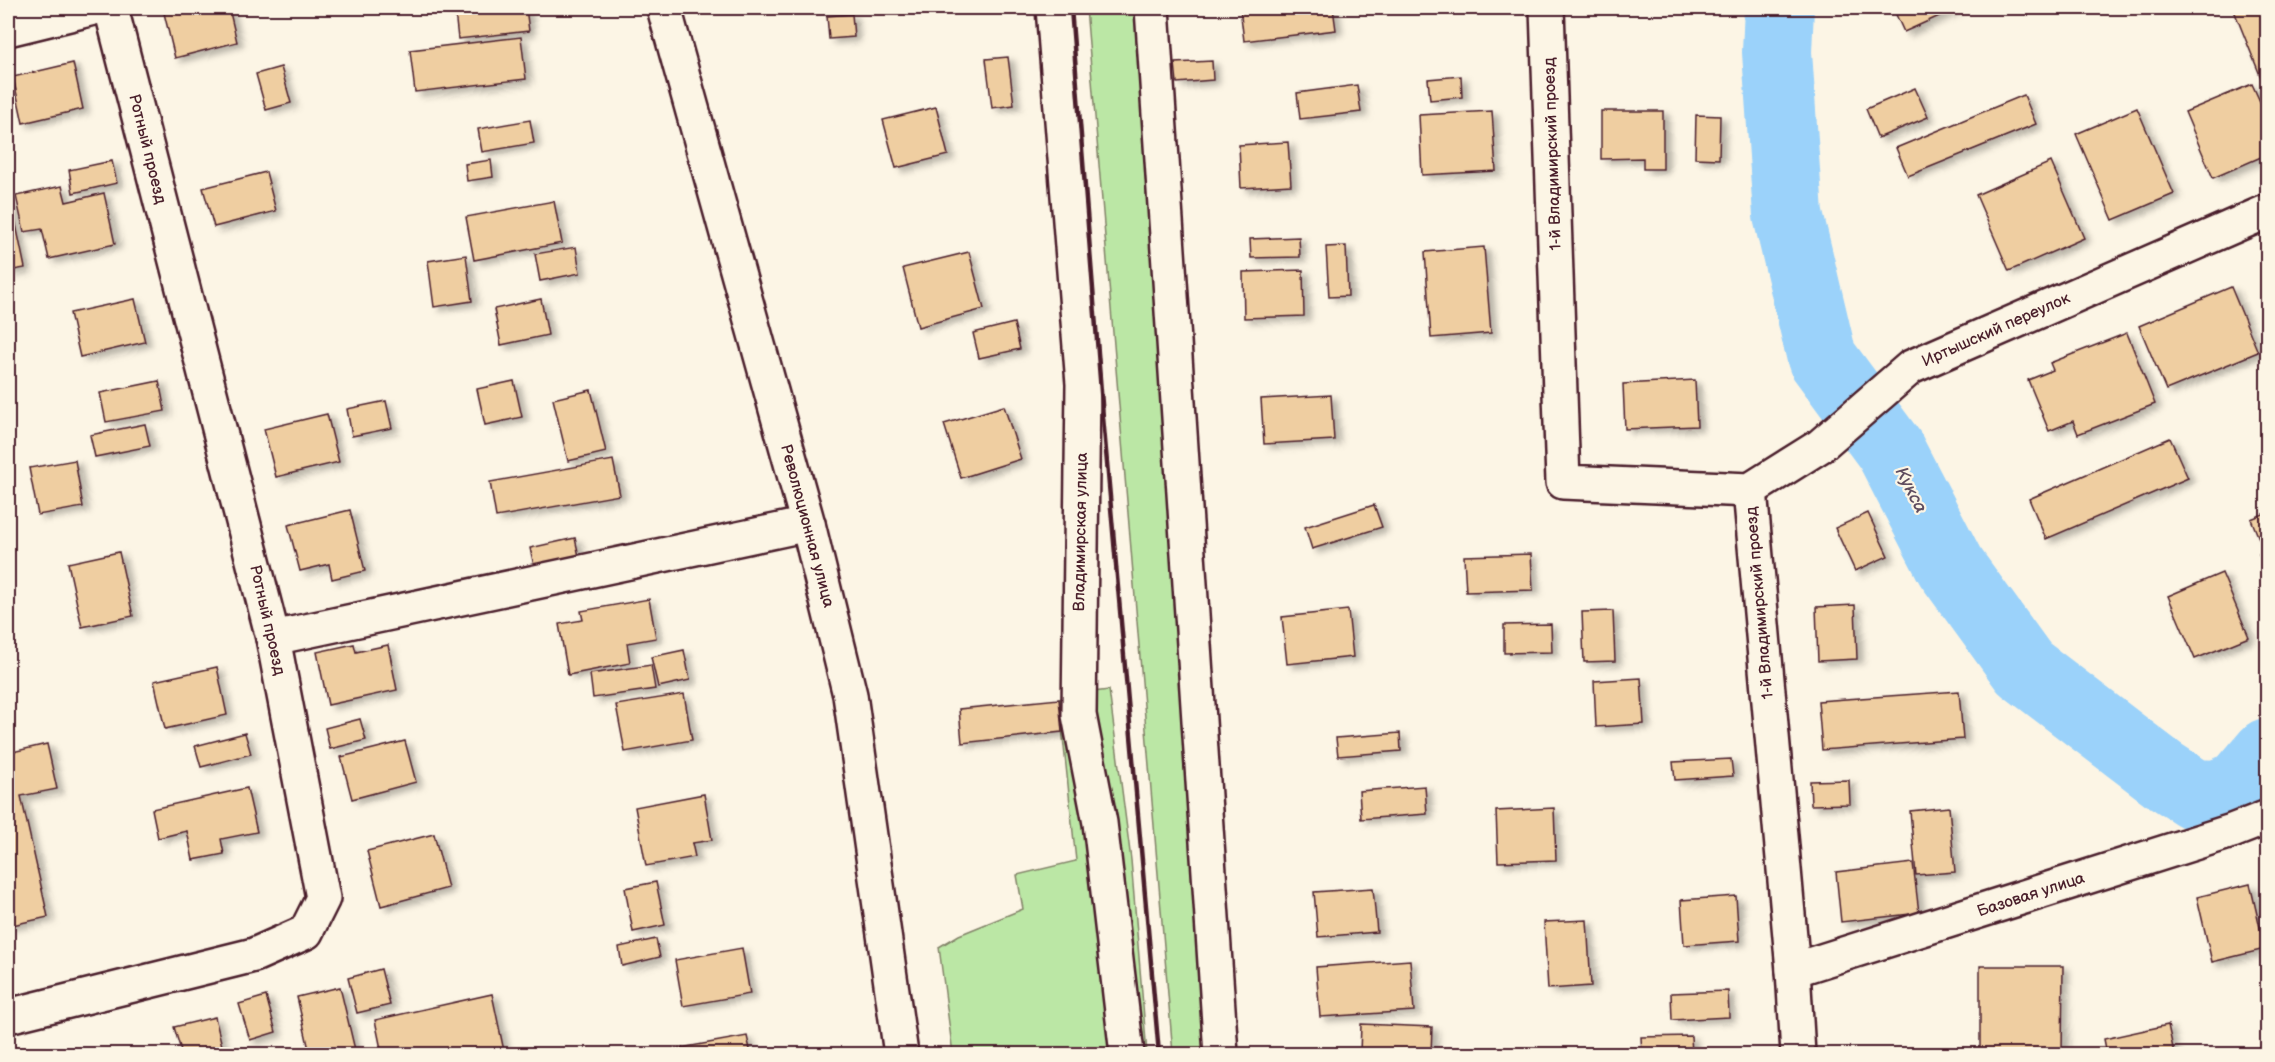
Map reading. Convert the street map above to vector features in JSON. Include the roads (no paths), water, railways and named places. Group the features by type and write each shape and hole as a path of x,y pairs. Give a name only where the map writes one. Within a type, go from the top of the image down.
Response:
{"street":[{"path":"8,28 94,8"},
{"name":"Ротный проезд","path":"8,1016 254,955 306,932 323,897 273,638 111,8"},
{"name":"Революционная улица","path":"664,8 808,524 850,695 901,1054"},
{"name":"Владимирская улица","path":"1053,8 1083,384 1079,715 1100,823 1127,1054"},
{"path":"1152,8 1221,1054"},
{"name":"1-й Владимирский проезд","path":"1547,8 1563,482 1750,490 1793,970 1798,1054"},
{"name":"Иртышский переулок","path":"1750,490 1820,446 1911,367 2268,211"},
{"path":"273,638 808,524"},
{"name":"Базовая улица","path":"1793,970 2232,831 2268,817"}],"waterway":[{"name":"Кукса","path":"1779,8 1777,52 1788,215 1822,358 1890,450 1950,566 2024,668 2163,774 2194,794 2216,795 2240,786 2268,753"}],"railway":[{"path":"1071,8 1103,417 1159,1054"}]}
